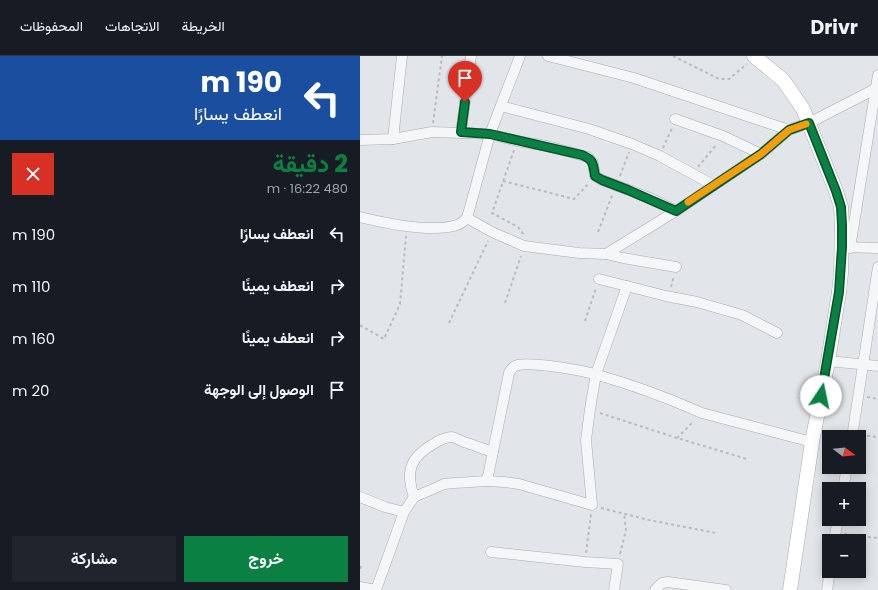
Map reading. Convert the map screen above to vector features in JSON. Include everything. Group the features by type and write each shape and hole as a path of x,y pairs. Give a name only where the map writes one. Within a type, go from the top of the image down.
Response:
{"main road":[{"path":"755,56 783,80 803,109 841,207 846,248 828,361 812,442 790,590"}],"street":[{"path":"393,140 402,56"},
{"path":"461,132 471,56"},
{"path":"360,217 407,226 440,228 457,226 467,218 490,134 520,56"},
{"path":"548,56 634,78 789,130"},
{"path":"878,75 876,95 846,248 878,248"},
{"path":"606,254 676,211 761,154 789,130 876,95"},
{"path":"501,106 582,127 632,144 660,156 713,185"},
{"path":"675,119 723,136 761,154"},
{"path":"360,140 393,140 432,132 461,132 490,134 517,141 547,146 588,157 593,163 595,176 676,211"},
{"path":"467,218 492,232 524,246 579,253 606,254 676,267"},
{"path":"853,430 878,267"},
{"path":"598,279 697,302 742,315 777,332"},
{"path":"360,587 376,590 404,512 414,497 444,484 487,480 519,484 592,505 586,440 590,409 596,374 627,286"},
{"path":"828,361 878,366"},
{"path":"487,480 509,373 512,368 517,365 526,364 563,368 596,374 702,413 812,442"},
{"path":"414,497 410,486 409,476 413,464 419,454 427,447 444,438 452,437 493,452"},
{"path":"360,497 385,507 404,512"},
{"path":"491,552 618,564 614,590"},
{"path":"827,590 829,578"},
{"path":"655,590 662,583 668,582 726,590"}],"path":[{"path":"432,132 442,56"},
{"path":"673,56 719,79 729,79 755,56"},
{"path":"660,156 675,119"},
{"path":"692,174 723,136"},
{"path":"505,303 527,240 518,227 492,213 517,141"},
{"path":"598,232 632,144"},
{"path":"503,181 574,199 595,176"},
{"path":"360,325 384,339 400,304 407,226"},
{"path":"449,323 492,232"},
{"path":"666,296 671,287 676,267"},
{"path":"590,409 677,438 747,459"},
{"path":"677,438 702,413"},
{"path":"866,436 878,437"},
{"path":"585,562 592,505 624,514 716,533"},
{"path":"618,564 626,530 624,514"},
{"path":"866,538 878,538"},
{"path":"360,569 362,564"}],"slow traffic":[{"path":"688,202 761,154 789,130 806,124"}],"route":[{"path":"465,102 461,132 490,134 517,141 547,146 588,157 593,163 595,176 676,211 761,154 789,130 809,123 836,191 841,207 842,225 839,292 821,396"}]}
